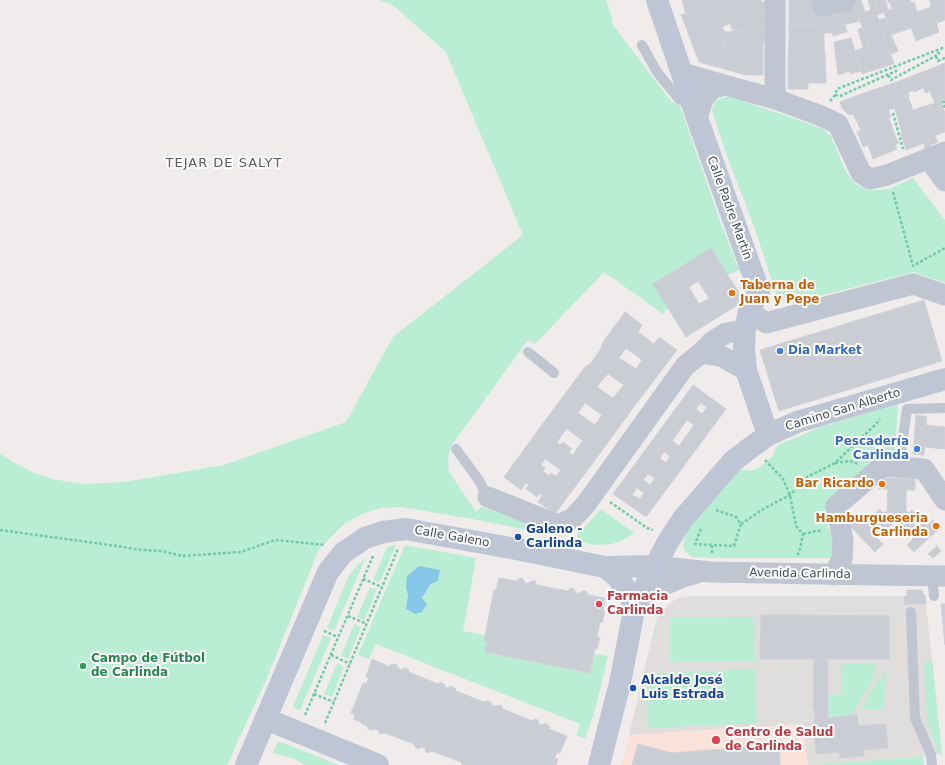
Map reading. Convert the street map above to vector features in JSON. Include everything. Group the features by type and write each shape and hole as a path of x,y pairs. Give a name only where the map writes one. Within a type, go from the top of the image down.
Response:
{"street":[{"name":"Calle Padre Martín","path":"657,0 759,291 747,321 744,349 746,370 768,436"},
{"path":"775,0 775,99"},
{"path":"822,6 846,0"},
{"path":"682,73 775,99 819,114 838,124 861,173 878,177 937,156 945,181"},
{"path":"695,112 703,98 713,88 725,85"},
{"path":"488,497 558,525 572,519 586,504 685,366 713,341 747,321 766,323 912,284 945,295"},
{"path":"701,353 721,356 746,370"},
{"name":"Camino San Alberto","path":"634,610 655,566 661,536 682,520 733,461 750,448 768,436 797,422 945,379"},
{"path":"834,575 842,559 843,540 836,506 883,466 924,469 945,500"},
{"name":"Calle Galeno","path":"246,765 328,572 343,552 365,538 383,532 406,529 605,567 655,566"},
{"path":"605,567 634,559 661,536"},
{"path":"634,610 645,597 657,588 707,565"},
{"name":"Avenida Carlinda","path":"655,566 707,565 834,575 939,576"},
{"path":"599,765 620,683 634,610 629,593 617,577 605,567"},
{"path":"266,719 378,765"}],"lane":[{"path":"642,45 657,72 678,99 695,112"},
{"path":"528,352 554,373"},
{"path":"899,467 907,409 944,408"},
{"path":"456,449 478,479 488,497"},
{"path":"934,596 939,576"},
{"path":"912,612 916,718 931,755 932,765"}],"path":[{"path":"819,114 835,94 837,89 945,47"},
{"path":"888,75 891,80 936,56 939,54 937,50"},
{"path":"936,56 938,61 945,58"},
{"path":"835,94 840,96 888,75 896,71 894,67"},
{"path":"945,102 943,102 945,109"},
{"path":"893,113 902,142 907,167"},
{"path":"878,177 892,188 913,266 945,248"},
{"path":"704,522 695,544 734,546 741,524 765,508 790,495 807,477 835,463 876,424 880,418"},
{"path":"766,462 783,479 790,495 796,526 803,534 800,549 795,560"},
{"path":"606,500 661,536"},
{"path":"716,510 736,517 741,524"},
{"path":"318,740 406,529"},
{"path":"0,530 141,550 162,551 182,556 241,552 275,540 323,544 343,552"},
{"path":"707,565 712,545"},
{"path":"306,712 376,551"},
{"path":"364,579 382,587"},
{"path":"348,616 366,624"},
{"path":"331,655 350,664"},
{"path":"314,694 334,702"}],"shaded area":[{"path":"693,596 904,596 905,604 926,604 942,754 808,765 802,724 629,735 658,613 676,599"},
{"name":"Centro de Salud de Carlinda","path":"803,724 808,765 622,765 629,735"}],"green space":[{"path":"380,0 606,0 612,18 612,24 671,101 680,106 721,224 739,270 728,275 711,248 653,284 668,308 663,314 604,272 535,344 528,340 451,446 448,459 449,472 476,512 481,507 551,530 550,535 478,520 401,507 381,508 364,513 345,523 319,549 267,678 227,765 0,765 0,454 34,473 52,479 84,484 124,482 224,465 346,422 393,337 523,235 446,52 394,6"},
{"path":"730,97 823,129 831,136 844,168 851,179 857,185 868,190 889,189 913,178 945,220 945,283 914,272 800,301 789,302 782,300 776,294 755,229 725,151 712,110 715,102 721,98"},
{"path":"898,404 895,451 828,503 828,527 834,541 831,558 711,558 692,557 685,551 683,546 687,530 739,469 751,471 760,467 773,456 778,445 821,427"},
{"path":"601,509 634,533 623,540 612,544 594,545 577,541 578,532 586,526"},
{"path":"396,545 380,582 373,580 387,547"},
{"path":"405,545 476,558 463,631 485,635 488,641 485,652 590,673 594,654 608,656 594,714 585,738 576,735 580,724 376,644 369,659 358,655","holes":["440,570 422,599 406,609 408,595"]},
{"path":"366,557 334,631 327,628 347,580 352,571"},
{"path":"370,587 377,590 364,620 357,617"},
{"path":"754,617 755,661 670,662 670,618"},
{"path":"354,624 361,627 348,659 341,656"},
{"path":"323,635 331,638 300,710 293,707"},
{"path":"924,661 932,661 942,754 938,754 927,719"},
{"path":"337,663 344,667 332,697 324,694"},
{"path":"841,664 875,664 874,678 851,716 828,718 828,695 842,694"},
{"path":"755,669 757,723 648,728 646,674"},
{"path":"887,669 883,709 861,709 872,689"},
{"path":"279,742 339,765 304,765 295,759 273,753"},
{"path":"923,756 924,765 808,765 868,761"}],"water":[{"path":"419,566 440,570 438,581 431,584 422,598 427,604 422,612 415,614 406,609 408,595 406,588 407,576"}],"building":[{"path":"683,0 719,0 686,14"},
{"path":"722,0 726,12 686,27 681,15"},
{"path":"722,0 761,0 762,2 726,11"},
{"path":"789,0 807,0 807,10 789,11"},
{"path":"807,0 820,0 820,10 807,10"},
{"path":"853,0 861,0 865,12 871,10 868,0 875,0 879,14 860,21"},
{"path":"853,0 860,21 843,25 838,5"},
{"path":"875,0 885,0 889,11 879,14"},
{"path":"888,0 893,0 896,8 892,10"},
{"path":"893,0 910,0 911,3 896,8"},
{"path":"930,0 945,0 945,20 937,23 932,12"},
{"path":"765,2 765,15 729,21 726,11"},
{"path":"914,2 917,12 931,7 939,32 916,41 903,6"},
{"path":"838,5 843,25 828,29 828,33 822,33 822,14"},
{"path":"903,6 911,28 891,35 884,12"},
{"path":"820,10 822,14 822,25 789,25 789,11"},
{"path":"726,12 730,23 722,27 725,32 728,32 733,42 723,43 724,42 712,41 712,44 692,44 686,27"},
{"path":"765,15 765,29 733,31 729,21"},
{"path":"877,15 894,64 877,69 860,21"},
{"path":"886,18 898,51 891,54 879,20"},
{"path":"789,25 822,25 822,33 789,34"},
{"path":"845,25 847,32 833,36 833,33 828,33 828,29"},
{"path":"863,28 877,69 862,74 854,51 863,48 858,29"},
{"path":"765,29 765,41 763,42 733,42 728,32 738,30"},
{"path":"824,33 824,46 789,46 789,34"},
{"path":"851,38 861,71 850,74 850,71 838,75 834,42"},
{"path":"712,41 724,42 721,68 709,65"},
{"path":"744,42 745,75 721,68 723,43"},
{"path":"744,42 763,42 763,75 745,75"},
{"path":"692,44 712,44 709,65 699,62"},
{"path":"789,46 824,46 825,55 788,56"},
{"path":"825,55 826,83 808,83 808,89 803,89 804,56"},
{"path":"788,56 804,56 803,89 788,89"},
{"path":"945,63 945,83 935,87 928,70"},
{"path":"928,70 941,101 935,103 930,91 925,93 924,88 921,89 920,83 925,82 922,72"},
{"path":"922,72 925,82 920,83 921,89 914,92 914,90 908,92 906,87 904,88 902,80"},
{"path":"902,80 904,88 906,87 909,95 894,101 888,85"},
{"path":"945,83 945,100 941,101 935,87"},
{"path":"888,85 894,101 880,106 873,90"},
{"path":"873,90 880,106 864,111 859,95"},
{"path":"859,95 864,111 849,115 842,108 840,102"},
{"path":"908,96 913,110 897,116 893,102"},
{"path":"941,101 945,113 945,132 939,134 940,131 938,124 936,125 929,105"},
{"path":"893,102 895,108 888,110 891,117 878,122 872,108"},
{"path":"929,105 936,125 938,124 940,131 939,134 935,136 938,142 931,145 916,109"},
{"path":"872,108 878,122 861,130 853,114"},
{"path":"916,109 922,126 902,133 897,116"},
{"path":"889,118 896,138 892,140 893,142 887,144 878,122"},
{"path":"878,122 884,138 863,147 857,132"},
{"path":"922,126 931,147 925,149 924,143 906,150 901,134"},
{"path":"884,138 887,144 893,142 892,140 896,138 899,143 895,145 897,149 873,159 868,145"},
{"path":"711,248 744,301 686,337 653,284","holes":["698,281 709,298 699,304 689,287"]},
{"path":"924,300 942,361 779,411 760,350"},
{"path":"625,312 642,325 638,332 654,344 659,337 677,350 636,404 618,392 624,385 608,374 602,380 585,367 591,363 600,350 603,342","holes":["626,348 642,360 636,369 619,358"]},
{"path":"585,367 602,380 597,387 613,398 618,392 636,404 595,460 578,447 583,441 567,429 562,435 544,422","holes":["585,403 602,415 595,425 578,413"]},
{"path":"693,385 726,409 646,517 613,494","holes":["700,403 707,407 702,414 696,409","687,420 694,425 679,446 672,441","664,452 670,456 666,463 660,458","648,474 655,478 650,485 643,480","637,488 644,493 640,499 632,495"]},
{"path":"916,415 927,417 926,425 945,427 945,449 925,447 924,455 913,454"},
{"path":"544,422 562,435 557,442 560,445 563,442 572,449 569,452 573,455 578,447 595,460 555,514 538,502 542,496 539,493 537,497 526,489 529,485 526,483 521,490 504,477","holes":["545,459 561,470 556,476 551,473 549,476 543,471 545,468 541,465"]},
{"path":"879,478 915,479 915,490 906,490 906,511 909,513 912,510 927,526 933,520 941,527 914,552 907,545 913,539 898,522 893,522 877,538 883,544 875,552 850,526 858,518 864,524 880,509 883,513 887,511 888,489 879,489"},
{"path":"937,546 941,551 933,558 928,554"},
{"path":"499,578 516,581 520,578 523,579 525,583 535,581 537,585 568,591 571,588 574,589 576,593 586,591 588,595 605,598 603,611 605,611 602,623 600,622 597,637 600,637 597,649 595,649 590,673 485,652 488,641 484,641 494,590 496,590"},
{"path":"907,590 922,590 923,595 925,595 926,604 905,604 904,596 907,596"},
{"path":"941,604 945,604 945,645"},
{"path":"761,615 790,615 790,659 760,659"},
{"path":"790,615 889,616 889,659 790,659"},
{"path":"372,659 390,667 390,665 393,664 397,665 401,670 404,668 408,669 409,672 438,684 440,682 444,684 445,687 448,688 451,686 455,688 456,691 484,702 491,702 492,705 495,706 502,706 503,709 532,721 534,719 538,720 539,724 542,725 545,723 550,727 549,729 567,736 560,753 557,752 555,758 558,759 556,765 462,765 461,762 432,751 429,753 426,752 425,748 421,747 419,749 415,747 414,744 385,733 379,733 378,730 368,729 367,726 361,722 353,719 355,715 351,713 363,683 366,684 369,678 366,677"},
{"path":"814,659 828,659 828,718 842,716 842,727 814,730"},
{"path":"857,715 858,726 886,724 888,748 864,750 864,756 840,758 839,752 816,754 814,730 842,727 842,716"},
{"path":"638,744 672,753 779,745 780,765 632,765"}],"place":[{"name":"Taberna de Juan y Pepe","path":"732,293"},
{"name":"Dia Market","path":"780,351"},
{"name":"Pescadería Carlinda","path":"917,449"},
{"name":"Bar Ricardo","path":"882,484"},
{"name":"Hamburgueseria Carlinda","path":"936,526"},
{"name":"Galeno - Carlinda","path":"518,537"},
{"name":"Farmacia Carlinda","path":"599,604"},
{"name":"Campo de Fútbol de Carlinda","path":"83,666"},
{"name":"Alcalde José Luis Estrada","path":"633,688"},
{"name":"Centro de Salud de Carlinda","path":"716,740"}],"district":[{"name":"TEJAR DE SALYT","path":"224,164"}]}
